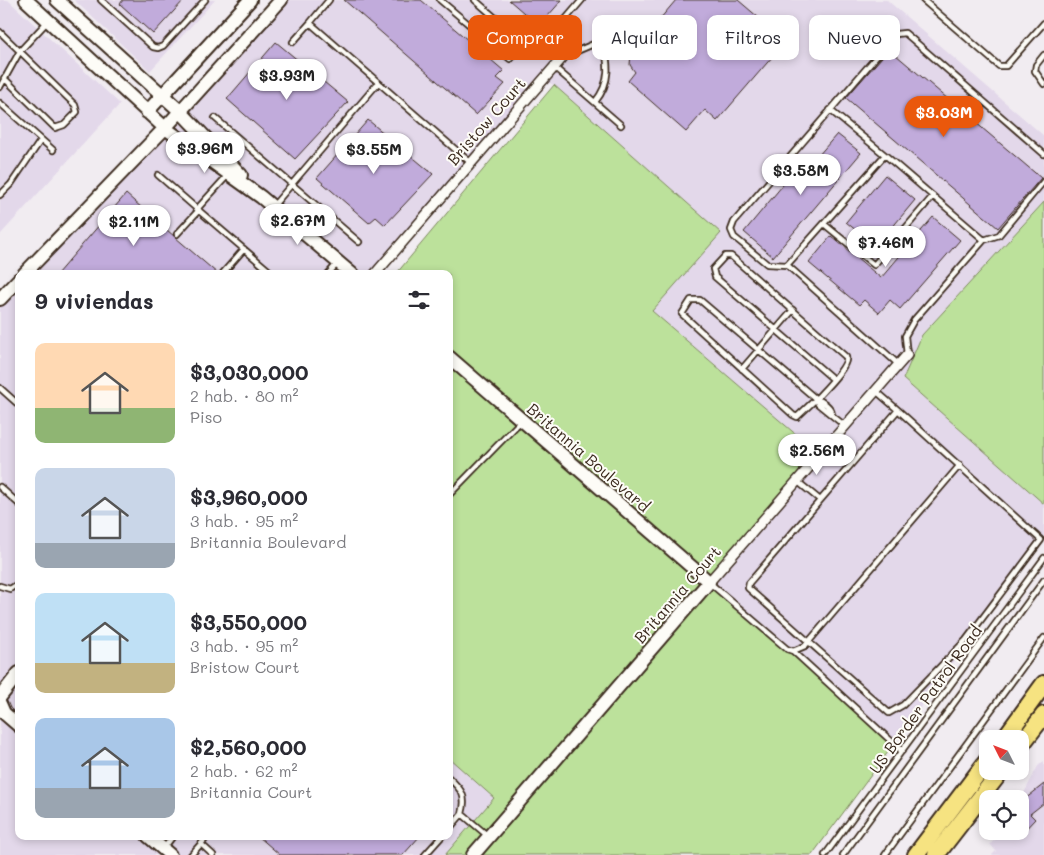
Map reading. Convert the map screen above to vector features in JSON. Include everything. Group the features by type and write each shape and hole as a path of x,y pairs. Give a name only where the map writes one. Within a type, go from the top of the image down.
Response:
{"highway":[{"path":"1011,730 1044,684"},
{"path":"1029,734 1044,715"},
{"path":"916,855 979,772"},
{"path":"936,855 994,780"}],"street":[{"path":"26,0 164,128 273,206 347,270"},
{"path":"147,112 250,0"},
{"path":"28,270 180,111 281,0"},
{"path":"63,4 180,111 261,197"},
{"name":"Bristow Court","path":"378,270 560,60"},
{"path":"0,299 15,283"},
{"name":"Britannia Court","path":"473,855 907,354"},
{"name":"Britannia Boulevard","path":"453,360 709,582"},
{"path":"0,697 15,678"},
{"path":"0,704 4,713 15,723"},
{"path":"153,840 167,852"}],"lane":[{"path":"101,0 153,47 158,48 163,46 205,0"},
{"path":"293,42 329,0"},
{"path":"440,0 468,24"},
{"path":"475,0 492,15"},
{"path":"569,15 582,0"},
{"path":"923,0 999,66 1006,66 1044,23"},
{"path":"0,87 2,78 20,50 48,21"},
{"path":"310,23 471,163"},
{"path":"0,32 75,105 77,112 64,126 56,128 2,78"},
{"path":"898,364 787,265 766,264 734,237 731,230 734,222 896,34 905,33 1044,154"},
{"path":"1044,55 1036,64 1035,70 1044,84"},
{"path":"595,102 604,91 608,75 606,60"},
{"path":"554,67 621,125"},
{"path":"273,206 378,83"},
{"path":"0,104 53,150"},
{"path":"830,110 984,240"},
{"path":"215,118 359,242"},
{"path":"0,195 11,184 40,140"},
{"path":"787,265 885,155"},
{"path":"177,234 228,174"},
{"path":"158,175 268,270"},
{"path":"907,354 905,336 914,320 984,240 999,235 1044,181"},
{"path":"824,224 874,265 933,196"},
{"path":"225,270 244,249"},
{"path":"833,379 715,277 713,269 725,256 731,256 846,357 846,364 816,399 798,417 685,319 682,310 691,300 700,300 816,399 821,400 845,426"},
{"path":"331,270 338,262"},
{"path":"742,370 793,310"},
{"path":"0,388 15,401"},
{"path":"876,390 960,465 1041,540 966,640 903,706 889,713 748,588 749,583 898,410"},
{"path":"453,491 521,420"},
{"path":"792,651 804,646 808,642 960,465"},
{"path":"797,480 820,500"},
{"path":"0,487 15,500"},
{"name":"US Border Patrol Road","path":"825,855 1044,558"},
{"path":"843,855 1044,580"},
{"path":"709,582 776,642 792,651 902,751"},
{"path":"0,586 10,589 15,586"},
{"path":"885,855 1044,638"},
{"path":"453,781 462,789 465,796 462,814 453,824"},
{"path":"462,814 489,836"},
{"path":"167,852 172,840"},
{"path":"191,855 204,840"},
{"path":"425,855 438,840"},
{"path":"201,844 213,855"}],"shaded area":[{"path":"0,0 8,0 120,104 0,235"},
{"path":"74,0 215,0 150,71"},
{"path":"287,0 887,0 1044,136 1044,202 922,335 903,379 1044,504 1044,535 894,744 793,651 709,582 820,455 652,311 720,233 554,85 543,80 378,270 28,270"},
{"path":"15,283 15,840 453,840 453,762 494,798 445,855 0,855 0,299"},
{"path":"1044,761 1044,855 992,855 996,851 990,844 995,840 1029,840 1029,790 1026,790 1038,766"}],"green space":[{"path":"554,85 721,233 652,311 820,455 709,582 894,744 812,855 445,855 494,798 453,762 453,270 399,270"},
{"path":"1044,202 1044,504 903,379 922,335"}],"building":[{"path":"123,0 184,0 153,34 120,4"},
{"path":"344,0 421,0 468,40 468,60 491,60 504,71 497,78 505,84 476,115"},
{"path":"509,0 562,0 549,15 526,15"},
{"path":"676,0 738,0 756,15 707,15 707,60 770,60 717,121 705,110 686,132 628,81 635,72 630,65 630,60 697,60 697,15 663,15"},
{"path":"276,42 348,102 295,159 227,99"},
{"path":"900,58 1041,178 998,228 846,98 879,60 900,60"},
{"path":"368,120 433,174 385,225 376,217 369,223 317,178"},
{"path":"837,134 861,153 773,257 744,232 792,174 798,179"},
{"path":"885,175 915,200 876,247 846,222"},
{"path":"126,194 213,270 60,270"},
{"path":"933,217 960,240 900,309 890,300 879,313 864,300 859,305 809,263 831,236 881,278"},
{"path":"1044,784 1044,803 1030,814 1035,819 1029,825 1029,796"},
{"path":"263,840 416,840 403,855 280,855"}]}
